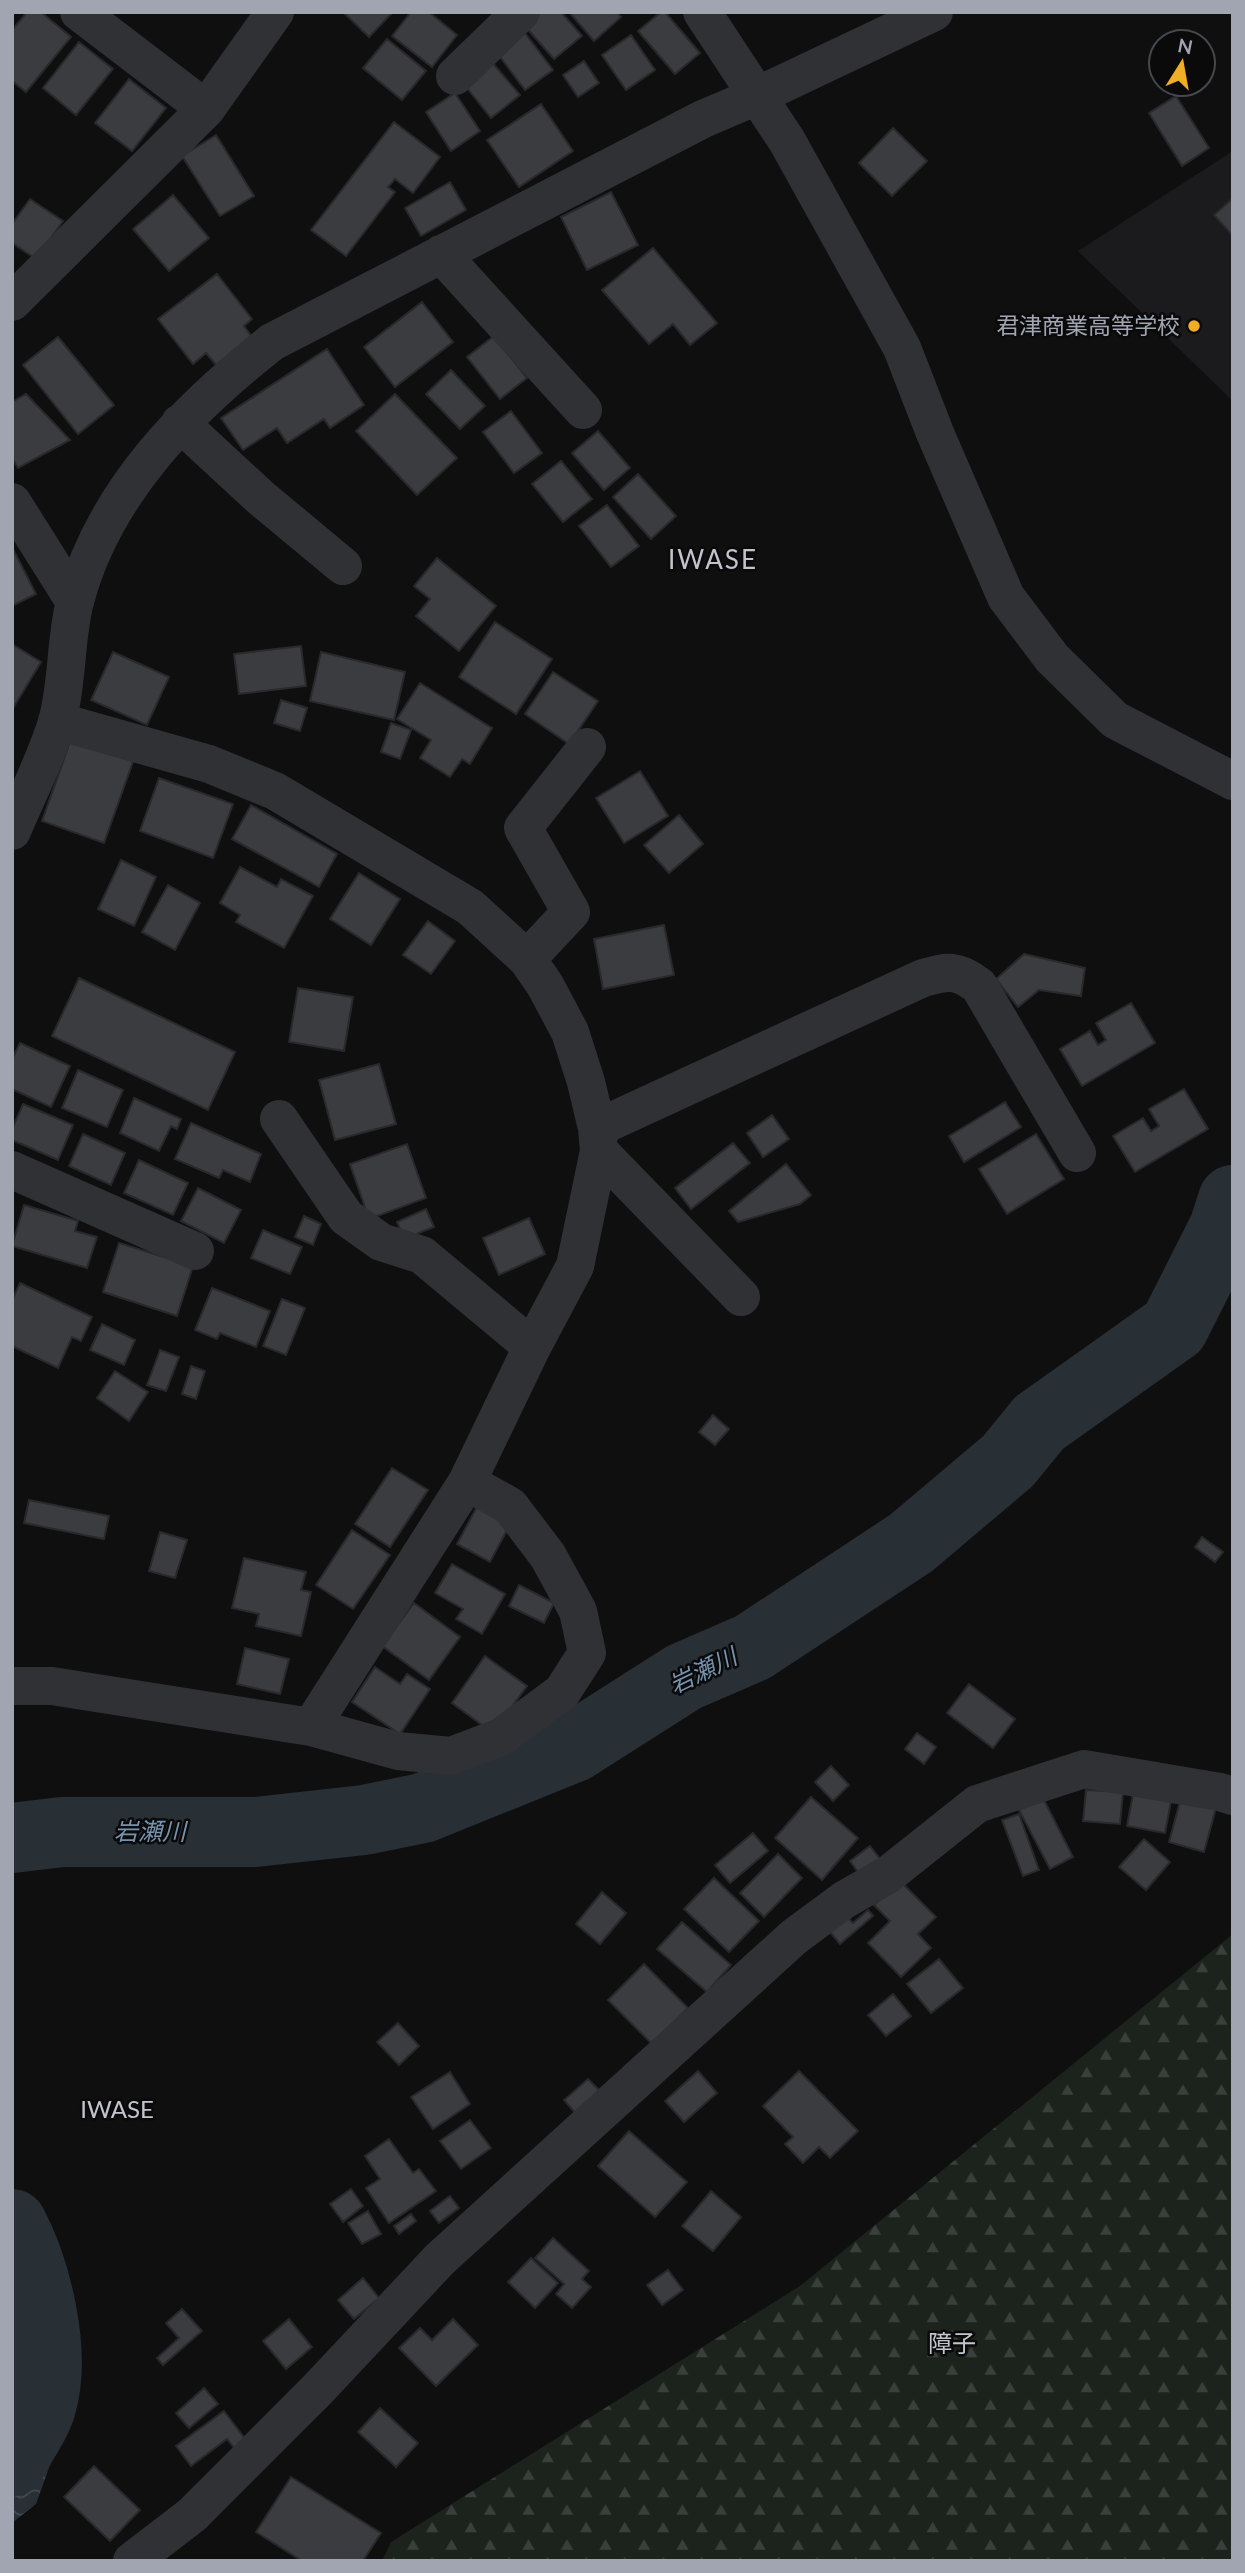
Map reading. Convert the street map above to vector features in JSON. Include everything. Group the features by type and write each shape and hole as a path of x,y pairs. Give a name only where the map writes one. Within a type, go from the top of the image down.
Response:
{"street":[{"path":"79,12 206,109"},
{"path":"12,302 206,109 275,12"},
{"path":"455,76 521,12"},
{"path":"702,12 787,141 902,348 935,433 1006,597 1052,658 1115,720 1233,781"},
{"path":"12,831 57,722 75,602 84,573 114,506 180,423 234,372 272,342 703,119 934,12"},
{"path":"441,254 583,410"},
{"path":"180,423 260,497 343,566"},
{"path":"12,502 75,602"},
{"path":"57,722 209,764 275,791 470,907 527,958 545,985 570,1032 586,1082 598,1140 575,1266 532,1347 467,1482 311,1727"},
{"path":"527,958 571,912 523,828 587,747"},
{"path":"598,1140 923,978 947,972 965,975 979,986 1077,1153"},
{"path":"279,1119 346,1217 381,1242 422,1255 532,1347"},
{"path":"598,1140 741,1297"},
{"path":"12,1170 195,1251"},
{"path":"12,1686 52,1686 311,1727 398,1751 451,1756 501,1737 562,1692 587,1653 578,1611 548,1556 510,1506 467,1482"},
{"path":"132,2561 192,2515 318,2389 440,2259 794,1937 844,1900 889,1874 977,1804 1084,1769 1220,1791 1233,1796"}],"shaded area":[{"name":"君津商業高等学校","path":"1233,151 1233,401 1078,251"}],"green space":[{"path":"1233,1934 1233,2561 382,2561 391,2542 800,2286"}],"water":[{"path":"42,2404 60,2437 36,2504 12,2523 12,2425"}],"building":[{"path":"27,12 41,12 71,37 26,92 12,81 12,30"},
{"path":"343,12 393,12 369,37"},
{"path":"411,12 429,12 457,35 432,67 392,36"},
{"path":"534,12 561,12 582,36 554,59 522,23"},
{"path":"569,12 617,12 621,17 594,41"},
{"path":"661,12 665,12 700,53 675,74 638,31"},
{"path":"525,33 553,70 525,90 497,53"},
{"path":"631,35 655,70 626,90 602,55"},
{"path":"387,39 426,71 402,100 363,68"},
{"path":"79,42 113,69 76,115 43,88"},
{"path":"490,60 520,95 491,118 463,83"},
{"path":"584,61 599,83 578,97 563,75"},
{"path":"129,79 166,108 132,151 95,123"},
{"path":"455,93 480,131 451,151 426,112"},
{"path":"1177,98 1209,148 1182,166 1149,113"},
{"path":"541,104 573,151 519,187 487,140"},
{"path":"394,122 440,157 413,193 395,179 388,187 395,192 346,256 311,230"},
{"path":"893,128 927,161 892,196 859,163"},
{"path":"216,135 254,196 220,216 182,156"},
{"path":"450,182 466,210 421,236 405,208"},
{"path":"611,192 638,245 587,270 561,217"},
{"path":"173,195 209,238 169,271 133,229"},
{"path":"1233,198 1233,236 1214,215"},
{"path":"30,199 63,221 36,259 12,243 12,224"},
{"path":"653,248 717,323 690,345 673,324 649,344 602,290"},
{"path":"217,274 252,319 244,326 252,337 216,365 206,353 193,364 158,319"},
{"path":"422,302 453,342 395,387 364,347"},
{"path":"494,336 527,378 500,399 467,357"},
{"path":"58,337 114,405 78,434 23,365"},
{"path":"327,349 364,405 330,428 324,419 287,443 277,428 243,450 221,418"},
{"path":"451,370 485,406 460,429 426,394"},
{"path":"26,394 70,440 18,468 12,458 12,402"},
{"path":"395,394 457,458 417,495 356,431"},
{"path":"511,411 542,453 514,473 483,432"},
{"path":"598,431 630,468 604,490 572,453"},
{"path":"561,461 592,499 563,522 532,484"},
{"path":"638,474 676,516 651,539 613,497"},
{"path":"607,505 639,546 611,567 579,526"},
{"path":"12,547 36,594 12,606"},
{"path":"437,558 496,606 459,651 416,616 430,599 414,586"},
{"path":"495,622 552,659 516,714 459,677"},
{"path":"12,644 41,662 12,710"},
{"path":"301,646 306,686 239,694 234,654"},
{"path":"113,652 169,677 147,725 91,700"},
{"path":"321,652 405,672 394,720 310,701"},
{"path":"553,672 598,701 569,744 525,714"},
{"path":"420,683 492,728 470,764 462,759 450,777 420,758 431,740 397,719"},
{"path":"281,700 307,708 300,731 274,723"},
{"path":"391,723 411,730 400,759 381,752"},
{"path":"72,736 134,759 104,843 42,821"},
{"path":"640,771 668,816 624,843 596,798"},
{"path":"159,778 233,804 213,858 140,831"},
{"path":"251,805 337,854 319,887 232,839"},
{"path":"679,815 703,844 669,873 644,845"},
{"path":"121,860 156,877 134,926 98,909"},
{"path":"240,867 277,887 281,879 313,896 284,948 236,922 240,915 220,903"},
{"path":"359,873 400,899 371,945 330,919"},
{"path":"168,885 200,903 175,950 142,932"},
{"path":"428,921 455,941 431,974 403,955"},
{"path":"664,925 674,975 603,989 594,939"},
{"path":"1024,954 1085,968 1081,996 1039,990 1018,1007 996,979"},
{"path":"79,978 235,1052 208,1110 52,1036"},
{"path":"298,988 353,997 344,1051 289,1042"},
{"path":"1131,1003 1155,1043 1082,1086 1060,1049 1090,1031 1098,1045 1106,1040 1096,1023"},
{"path":"20,1043 70,1066 51,1107 12,1089 12,1059"},
{"path":"379,1064 396,1124 335,1140 319,1080"},
{"path":"78,1070 123,1090 107,1127 62,1108"},
{"path":"1184,1089 1208,1129 1135,1172 1113,1136 1143,1118 1151,1131 1159,1126 1149,1109"},
{"path":"134,1098 181,1119 177,1129 171,1126 159,1151 120,1133"},
{"path":"1005,1102 1021,1127 964,1162 949,1136"},
{"path":"23,1104 73,1125 58,1160 12,1140 12,1129"},
{"path":"772,1115 789,1139 763,1157 747,1133"},
{"path":"191,1123 261,1154 250,1182 223,1170 219,1178 175,1159"},
{"path":"83,1134 125,1153 111,1185 69,1166"},
{"path":"1036,1134 1064,1179 1007,1214 979,1169"},
{"path":"733,1143 750,1163 691,1209 675,1188"},
{"path":"407,1144 426,1198 369,1219 350,1164"},
{"path":"139,1160 188,1183 173,1215 124,1193"},
{"path":"786,1164 811,1195 800,1204 738,1222 729,1211"},
{"path":"198,1188 241,1210 224,1243 181,1221"},
{"path":"24,1205 78,1221 75,1231 97,1237 87,1268 12,1246"},
{"path":"426,1209 434,1227 404,1239 397,1222"},
{"path":"304,1216 321,1224 313,1245 295,1237"},
{"path":"529,1218 545,1254 499,1275 483,1238"},
{"path":"263,1230 302,1247 290,1274 251,1258"},
{"path":"119,1243 193,1266 177,1316 103,1292"},
{"path":"20,1283 92,1317 81,1341 72,1337 58,1368 12,1346 12,1300"},
{"path":"212,1288 270,1311 256,1347 220,1333 217,1339 195,1330"},
{"path":"282,1299 305,1308 286,1355 263,1346"},
{"path":"102,1324 135,1340 124,1365 90,1350"},
{"path":"160,1350 179,1357 166,1391 147,1385"},
{"path":"191,1366 205,1371 196,1399 182,1394"},
{"path":"115,1371 148,1392 129,1421 97,1398"},
{"path":"713,1415 729,1429 715,1445 699,1432"},
{"path":"392,1468 428,1490 390,1547 355,1524"},
{"path":"29,1500 109,1516 104,1539 24,1523"},
{"path":"480,1501 513,1519 490,1562 457,1544"},
{"path":"352,1530 390,1555 353,1609 316,1585"},
{"path":"160,1532 187,1540 175,1578 149,1571"},
{"path":"1202,1537 1223,1552 1215,1562 1195,1547"},
{"path":"244,1558 306,1572 301,1590 311,1592 301,1636 256,1626 259,1614 232,1608"},
{"path":"452,1564 505,1594 482,1634 456,1619 463,1609 435,1593"},
{"path":"519,1585 554,1603 544,1623 509,1606"},
{"path":"414,1603 460,1637 429,1680 382,1646"},
{"path":"245,1648 289,1659 280,1694 237,1684"},
{"path":"485,1656 527,1686 493,1733 452,1703"},
{"path":"375,1667 400,1684 407,1674 430,1689 400,1734 352,1702"},
{"path":"969,1684 1015,1719 993,1748 947,1713"},
{"path":"917,1733 936,1747 924,1764 905,1749"},
{"path":"831,1766 849,1785 833,1801 815,1782"},
{"path":"1086,1790 1123,1792 1120,1824 1083,1821"},
{"path":"1133,1794 1171,1801 1165,1833 1127,1826"},
{"path":"811,1797 858,1838 822,1880 775,1838"},
{"path":"1043,1798 1073,1857 1050,1869 1019,1810"},
{"path":"1181,1798 1216,1808 1204,1852 1169,1842"},
{"path":"1019,1814 1039,1870 1023,1876 1002,1820"},
{"path":"753,1833 768,1851 730,1883 715,1865"},
{"path":"1144,1839 1170,1862 1146,1890 1119,1867"},
{"path":"870,1846 884,1864 863,1879 850,1861"},
{"path":"778,1854 802,1878 764,1917 740,1893"},
{"path":"714,1878 759,1921 729,1952 684,1909"},
{"path":"899,1880 936,1917 918,1934 931,1948 901,1977 868,1943 890,1921 874,1905"},
{"path":"602,1892 626,1913 600,1944 576,1924"},
{"path":"868,1910 873,1916 840,1944 830,1932 847,1917 853,1923"},
{"path":"682,1922 731,1965 707,1992 657,1949"},
{"path":"939,1959 963,1988 931,2013 907,1984"},
{"path":"644,1964 688,2008 652,2044 608,2000"},
{"path":"893,1994 911,2016 886,2036 868,2015"},
{"path":"398,2023 419,2046 399,2065 377,2042"},
{"path":"698,2071 717,2093 684,2122 665,2101"},
{"path":"799,2071 858,2131 830,2158 819,2147 803,2163 785,2144 793,2137 763,2106"},
{"path":"450,2072 470,2104 433,2129 411,2097"},
{"path":"588,2079 602,2093 577,2115 564,2100"},
{"path":"470,2120 491,2148 461,2169 440,2141"},
{"path":"629,2131 687,2182 655,2217 598,2166"},
{"path":"389,2139 413,2173 419,2169 436,2191 389,2223 366,2188 380,2179 365,2156"},
{"path":"351,2189 363,2206 343,2222 330,2204"},
{"path":"711,2191 741,2217 713,2251 682,2226"},
{"path":"450,2196 459,2208 439,2223 430,2211"},
{"path":"368,2211 381,2234 362,2244 348,2223"},
{"path":"411,2214 416,2221 399,2234 394,2226"},
{"path":"553,2238 589,2271 582,2279 591,2287 572,2308 556,2294 564,2284 535,2258"},
{"path":"531,2258 558,2283 535,2308 508,2282"},
{"path":"668,2270 683,2290 662,2305 647,2285"},
{"path":"363,2278 379,2298 354,2319 338,2300"},
{"path":"182,2309 202,2331 163,2365 157,2358 179,2338 166,2323"},
{"path":"289,2319 312,2347 286,2369 263,2341"},
{"path":"453,2319 478,2345 436,2386 399,2348 420,2328 432,2340"},
{"path":"204,2388 218,2404 189,2428 176,2413"},
{"path":"380,2408 418,2443 396,2467 358,2432"},
{"path":"224,2411 246,2440 235,2449 227,2439 191,2466 176,2446"},
{"path":"94,2466 140,2510 110,2541 64,2497"},
{"path":"291,2477 381,2533 363,2561 302,2561 256,2532"}],"waterway":[{"name":"岩瀬川","path":"12,1838 62,1832 255,1832 364,1820 423,1808 574,1747 684,1677 753,1647 911,1543 1008,1461 1039,1423 1174,1327 1224,1228 1233,1200"},
{"name":"岩瀬川","path":"12,2224 36,2288 42,2312 47,2360 40,2410 12,2461"}],"place":[{"name":"君津商業高等学校","path":"1194,326"}],"district":[{"name":"IWASE","path":"713,560"},
{"name":"IWASE","path":"117,2110"},
{"name":"障子","path":"952,2344"}]}
